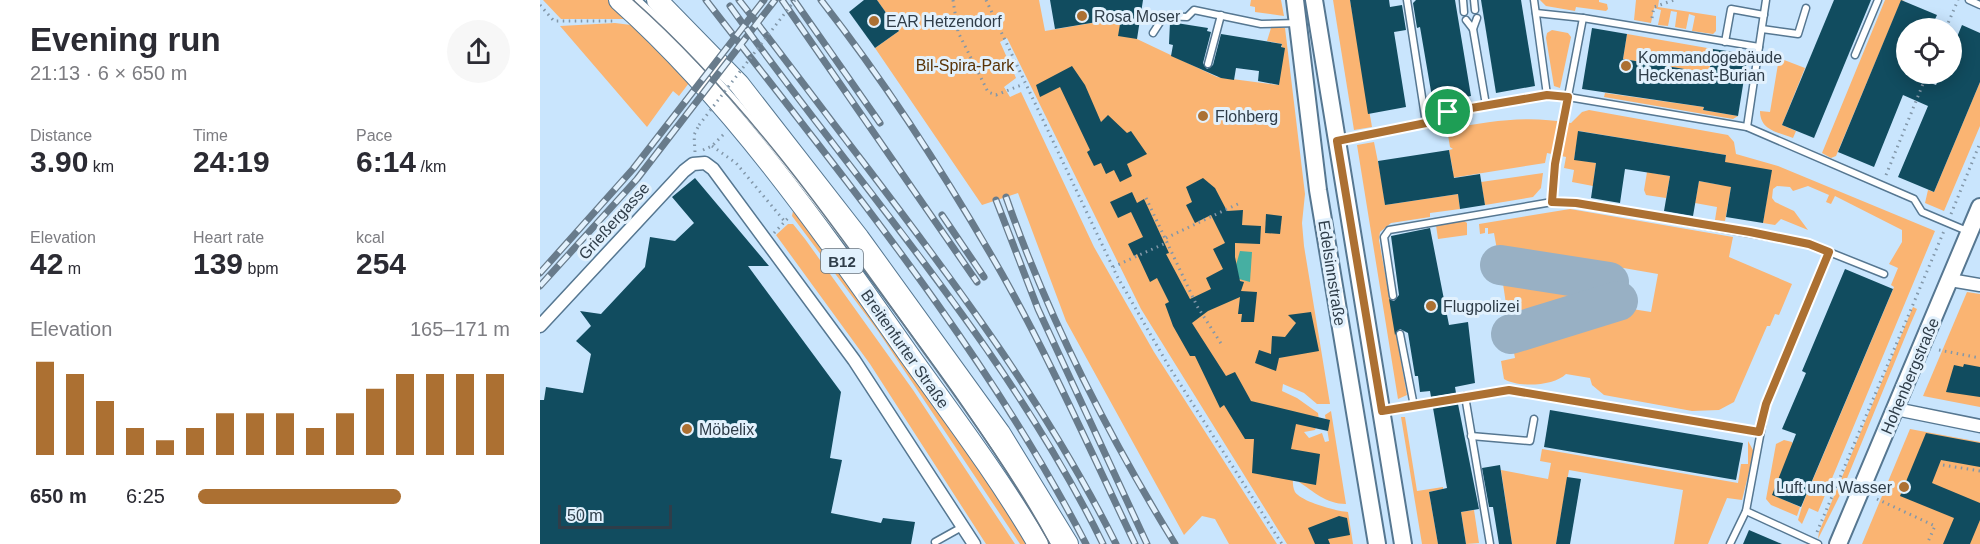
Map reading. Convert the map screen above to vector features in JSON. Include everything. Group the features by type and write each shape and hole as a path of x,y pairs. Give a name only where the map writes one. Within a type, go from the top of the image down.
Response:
{"main road":[{"name":"Breitenfurter Straße","path":"619,0 678,58 752,141 875,306 1003,489 1038,544"},
{"name":"Breitenfurter Straße","path":"657,0 739,84 859,238 1000,434 1068,544"},
{"name":"Edelsinnstraße","path":"1294,0 1318,190 1377,544"},
{"name":"Edelsinnstraße","path":"1314,0 1403,544"},
{"name":"Hohenbergstraße","path":"1838,544 1980,207"}],"street":[{"path":"696,163 709,165 854,360 974,544"},
{"name":"Grießergasse","path":"540,326 662,193 684,171 696,163"},
{"path":"1950,280 1980,285"},
{"path":"1896,409 1980,426"}],"lane":[{"name":"Breitenfurter Straße","path":"638,0 733,97 812,197 949,383 1054,544"},
{"path":"1407,0 1426,123"},
{"path":"1462,0 1464,12"},
{"path":"1474,0 1475,10"},
{"path":"1534,0 1547,95"},
{"path":"1747,127 1767,0"},
{"path":"1855,55 1878,0"},
{"path":"1969,0 1980,5"},
{"path":"1762,29 1798,34 1806,8"},
{"path":"1725,42 1731,9 1764,15"},
{"path":"1153,33 1164,16 1187,17 1194,10 1261,24 1298,23"},
{"path":"1536,13 1583,18 1759,47"},
{"path":"1208,64 1221,15"},
{"path":"1477,18 1473,28 1486,105"},
{"path":"1552,202 1555,164 1583,18"},
{"path":"1466,20 1473,28"},
{"path":"1337,141 1426,123 1448,112 1547,95 1568,97 1747,127 1914,199 1922,212 1970,232"},
{"path":"1393,296 1384,237 1389,230 1552,202 1576,203 1809,244 1884,274"},
{"path":"1730,544 1746,511 1766,404 1829,252"},
{"path":"1400,334 1414,406"},
{"path":"1382,411 1509,390 1759,432"},
{"path":"1464,396 1490,544"},
{"path":"1471,436 1530,441 1534,419"},
{"path":"1746,511 1815,543"},
{"path":"935,542 963,527"}],"path":[{"path":"696,163 693,140 699,125 795,0"},
{"path":"953,0 958,32 988,92 996,95 1024,84"},
{"path":"986,0 1113,267 1168,365 1282,544"},
{"path":"1650,29 1653,7 1674,0"},
{"path":"1950,18 1958,0"},
{"path":"540,5 554,21 619,21"},
{"path":"1882,185 1924,84"},
{"path":"710,102 717,110"},
{"path":"718,138 712,146 736,163 786,223"},
{"path":"1815,543 1980,143"},
{"path":"1146,198 1197,306 1222,345"},
{"path":"1113,267 1240,203"},
{"path":"765,241 786,223 790,211"},
{"path":"1939,350 1980,358"},
{"path":"1943,465 1980,471"},
{"path":"1877,499 1935,526 1927,544"}],"green space":[{"path":"543,0 610,0 632,19 561,19"},
{"name":"Bil-Spira-Park","path":"877,0 1039,0 1045,31 1121,18 1137,39 1217,77 1278,85 1282,44 1267,41 1271,28 1285,28 1305,194 1302,223 1304,246 1330,404 1317,404 1304,393 1283,384 1282,391 1297,398 1318,413 1319,420 1315,430 1304,432 1309,438 1322,433 1325,442 1329,441 1325,415 1331,411 1346,504 1332,502 1320,496 1299,482 1300,475 1293,473 1293,485 1295,492 1305,499 1328,508 1348,512 1353,544 1287,544 1141,309 1007,38 1000,42 1016,78 1004,87 1010,97 1021,92 1094,247 1154,352 1277,544 1229,544 1215,519 1202,516 1184,535 1066,321 1018,193 982,205 875,48 899,31"},
{"path":"1251,0 1281,0 1284,16 1255,12 1255,7 1250,6"},
{"path":"1333,0 1350,0 1372,127 1354,130"},
{"path":"1540,0 1599,0 1607,4 1608,9 1606,11 1576,7 1575,11 1546,6"},
{"path":"1636,0 1659,0 1658,7 1716,16 1716,31 1713,34 1692,31 1695,16 1689,14 1686,29 1675,27 1677,12 1671,11 1668,26 1658,25 1661,10 1654,8 1651,23 1634,20"},
{"path":"1885,0 1905,0 1901,1 1836,156 1831,158 1822,153"},
{"path":"615,23 631,25 689,83 679,96 673,91 647,127 560,26"},
{"path":"1552,30 1568,33 1571,37 1560,88 1554,86 1546,38 1547,33"},
{"path":"1627,34 1713,49 1709,73 1623,59"},
{"path":"1779,58 1805,68 1782,125 1796,131 1793,138 1770,129 1761,117 1760,111 1770,112"},
{"path":"1980,82 1980,126 1944,211 1925,203 1928,190 1934,192"},
{"path":"1605,93 1704,107 1703,110 1738,116 1733,119 1604,97"},
{"path":"1589,110 1728,135 1734,142 1736,154 1778,166 1935,231 1818,512 1809,508 1802,524 1798,520 1803,503 1894,287 1891,285 1898,268 1889,264 1902,242 1902,230 1835,196 1831,204 1826,202 1829,195 1808,186 1793,191 1790,187 1777,186 1773,189 1772,198 1775,202 1794,211 1808,230 1781,219 1775,225 1763,223 1771,171 1724,168 1726,155 1579,131 1574,159 1596,163 1593,186 1572,182 1574,170 1564,168 1566,157 1547,153 1545,163 1383,189 1385,205 1458,194 1460,209 1430,213 1430,217 1391,223 1380,232 1379,240 1407,395 1398,399 1357,145 1374,142 1382,182 1453,171 1449,150 1453,149 1450,147 1447,129 1524,119 1571,123 1582,112"},
{"path":"1647,172 1670,176 1666,198 1646,195 1644,190"},
{"path":"1543,173 1541,188 1533,197 1485,205 1481,182"},
{"path":"1733,177 1725,221 1715,220 1717,207 1695,203 1699,181 1721,185"},
{"path":"794,206 1033,544 1020,544 878,331 792,216"},
{"path":"1570,209 1733,237 1729,257 1792,284 1779,315 1775,314 1770,326 1767,326 1734,402 1719,410 1692,411 1604,395 1592,385 1590,378 1566,374 1553,381 1527,385 1504,379 1501,361 1515,358 1511,337 1613,306 1651,312 1658,274 1612,266 1610,277 1499,261 1494,233 1488,234 1488,228 1485,228 1485,233 1480,234 1479,224"},
{"path":"1464,221 1467,223 1467,235 1438,239 1436,225"},
{"path":"788,224 793,224 805,239 913,390 1015,544 986,544 870,364 776,235"},
{"path":"1501,270 1608,286 1605,302 1510,331"},
{"path":"1967,292 1980,294 1980,407 1923,396"},
{"path":"1913,307 1917,309 1841,493 1818,539 1819,532"},
{"path":"1401,417 1405,417 1417,491 1443,487 1443,489 1429,492 1438,544 1422,544"},
{"path":"1910,429 1980,442 1980,544 1862,544"},
{"path":"1784,440 1792,442 1793,446 1773,495 1800,507 1797,516 1771,505 1766,499 1776,444"},
{"path":"1748,441 1754,452 1742,500 1727,498 1708,544 1674,544 1683,490 1569,470 1556,544 1512,544 1501,470 1548,479 1551,463 1540,461 1542,449 1738,483 1741,464 1748,464"},
{"path":"1474,510 1479,543 1466,544 1461,512"}],"shaded area":[{"path":"1240,251 1252,252 1250,282 1239,279 1236,265"}],"building":[{"name":"EAR Hetzendorf","path":"864,0 877,0 899,31 875,48 849,12"},
{"name":"Rosa Moser","path":"1050,0 1143,0 1137,39 1118,36 1121,18 1055,29"},
{"path":"1350,0 1389,0 1390,7 1402,5 1406,30 1394,32 1406,107 1368,114"},
{"path":"1416,0 1455,0 1471,96 1433,103 1420,27 1417,28 1413,3"},
{"path":"1481,0 1521,0 1535,86 1496,93"},
{"path":"1834,0 1871,0 1814,138 1782,125"},
{"path":"1901,0 1937,15 1936,18 1896,18 1896,84 1962,84 1962,25 1980,33 1980,82 1934,192 1898,177 1928,106 1903,95 1874,167 1838,152"},
{"path":"1170,22 1208,28 1207,31 1211,32 1203,63 1207,69 1213,65 1221,34 1282,44 1281,47 1285,48 1279,85 1258,81 1259,71 1236,68 1234,80 1221,78 1171,56 1173,45 1169,44"},
{"name":"Kommandogebäude Heckenast-Burian","path":"1592,28 1627,34 1623,59 1709,73 1713,49 1748,54 1738,116 1703,110 1704,107 1582,89"},
{"path":"1072,66 1085,85 1101,122 1108,115 1127,133 1131,131 1147,154 1127,164 1132,176 1120,182 1114,170 1106,174 1101,163 1094,166 1087,152 1090,150 1060,87 1040,97 1036,85"},
{"path":"1578,131 1726,155 1725,162 1772,170 1763,223 1726,217 1731,187 1699,181 1693,216 1664,211 1670,176 1625,169 1620,203 1591,198 1596,163 1574,160"},
{"path":"1449,150 1454,178 1480,174 1485,205 1460,209 1458,194 1385,205 1378,161"},
{"name":"Möbelix","path":"695,178 769,266 748,266 841,392 830,458 842,460 831,513 881,523 883,518 915,522 911,544 540,544 540,400 544,400 546,387 583,393 591,354 576,341 591,326 580,311 601,314 645,267 650,237 675,241 694,223 672,197"},
{"path":"1203,178 1215,188 1227,211 1243,210 1242,225 1261,226 1260,244 1235,243 1235,257 1240,281 1244,282 1241,291 1257,292 1254,322 1241,322 1242,314 1238,314 1240,297 1208,311 1192,323 1226,376 1235,372 1251,401 1330,420 1328,431 1296,424 1291,449 1320,454 1316,485 1252,473 1254,439 1245,439 1224,405 1220,408 1195,356 1190,356 1173,326 1165,304 1169,302 1157,278 1150,282 1137,254 1134,256 1128,244 1143,237 1131,212 1118,218 1110,202 1132,192 1137,203 1144,199 1169,253 1166,254 1190,299 1211,289 1206,278 1223,269 1213,249 1225,243 1211,215 1195,223 1186,205 1192,202 1186,187"},
{"path":"1266,214 1282,216 1280,234 1265,233"},
{"path":"1430,228 1449,325 1468,322 1475,383 1455,387 1456,393 1431,397 1430,391 1420,392 1408,333 1400,329 1395,335 1389,299 1394,301 1399,295 1391,236"},
{"path":"1845,269 1893,289 1801,507 1772,495 1796,434 1782,429 1806,373 1802,371"},
{"path":"1311,312 1319,351 1279,358 1276,371 1255,363 1259,350 1271,354 1272,336 1285,337 1296,323 1288,315"},
{"path":"1964,364 1980,367 1980,397 1946,392 1954,365 1963,367"},
{"path":"1458,404 1479,509 1461,512 1466,544 1438,544 1429,492 1447,488 1433,408"},
{"path":"1550,410 1743,443 1736,480 1544,447"},
{"path":"1926,433 1980,443 1980,467 1941,460 1932,483 1980,503 1980,520 1970,544 1943,544 1954,518 1900,496"},
{"path":"1500,465 1512,544 1499,544 1493,507 1489,507 1482,468"},
{"path":"1567,477 1581,479 1570,544 1556,544"},
{"path":"1339,516 1347,518 1350,535 1328,539 1330,544 1315,544 1308,528"},
{"path":"1749,530 1782,544 1743,544"}],"taxiway":[{"path":"1500,265 1609,282"},
{"path":"1511,334 1618,301"}],"tram line":[{"path":"633,0 710,76 780,158 813,201 983,436 1018,489 1050,544"}],"railway":[{"path":"706,0 859,197 957,331 1003,400 1086,544"},
{"path":"739,0 966,300 1060,443 1116,544"},
{"path":"540,273 633,169 764,0"},
{"path":"540,286 637,179 775,0"},
{"path":"782,0 977,282"},
{"path":"794,0 880,123"},
{"path":"821,0 870,66 916,134 1002,274 1054,374 1135,544"},
{"path":"730,6 976,334 1022,401 1064,471 1103,544"},
{"path":"1006,197 1041,287 1081,375 1126,461 1175,544"},
{"path":"996,200 1038,309 1147,544"},
{"path":"942,215 984,277"}],"place":[{"name":"Rosa Moser","path":"1082,16"},
{"name":"EAR Hetzendorf","path":"874,21"},
{"name":"Kommandogebäude Heckenast-Burian","path":"1626,66"},
{"name":"Flohberg","path":"1203,116"},
{"name":"Flugpolizei","path":"1431,306"},
{"name":"Möbelix","path":"687,429"},
{"name":"Luft und Wasser","path":"1904,487"}],"route":[{"path":"1547,95 1568,97 1555,164 1552,202 1576,203 1750,232 1809,244 1829,252 1766,404 1759,432 1509,390 1491,391 1382,411 1337,141 1426,123 1448,112 1547,95"}]}
